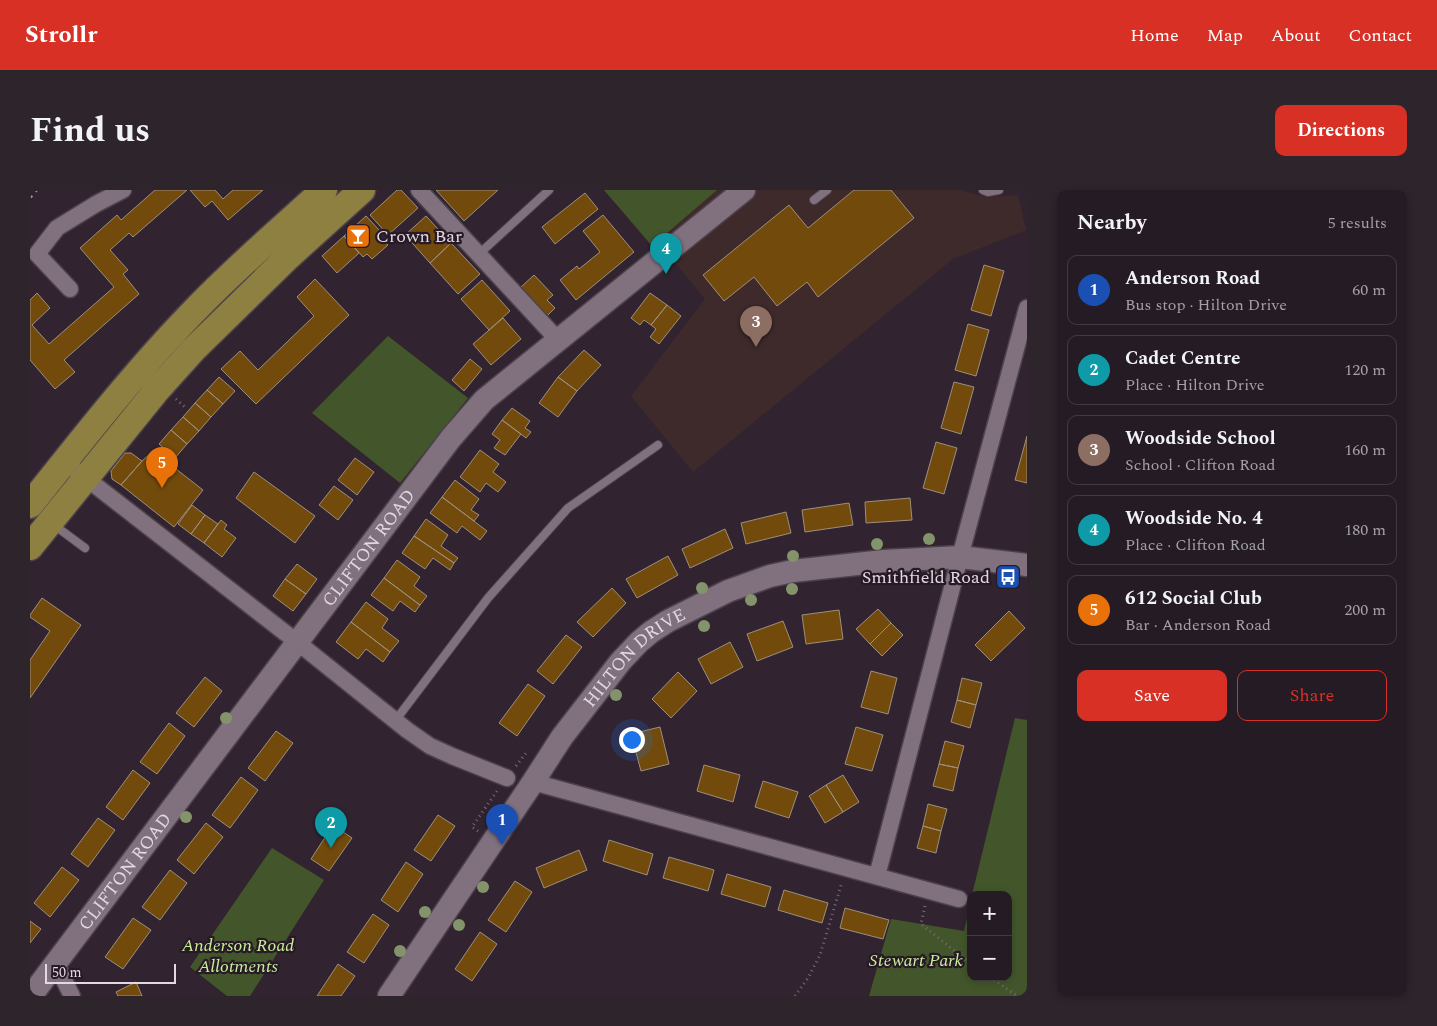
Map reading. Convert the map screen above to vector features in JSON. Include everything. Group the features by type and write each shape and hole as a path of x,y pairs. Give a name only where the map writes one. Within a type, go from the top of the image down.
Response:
{"main road":[{"path":"30,505 126,386 198,307 324,190"},
{"path":"30,547 157,390 193,350 288,257 362,190"}],"street":[{"path":"70,289 37,254 57,228 123,190"},
{"path":"419,190 558,340"},
{"name":"CLIFTON ROAD","path":"32,996 451,438 484,400 744,190"},
{"path":"877,876 1027,308"},
{"path":"64,462 86,477 297,642 395,721 430,746 507,778"},
{"name":"HILTON DRIVE","path":"389,996 562,737 621,661 639,642 668,621 728,591 770,576 793,571 884,561 960,557 1027,565"},
{"path":"533,782 959,899"},
{"path":"56,964 72,996"}],"lane":[{"path":"479,254 549,190"},
{"path":"814,200 827,190"},
{"path":"983,190 988,192 999,190"},
{"path":"395,721 488,598 568,508 658,445"},
{"path":"50,522 85,548"}],"path":[{"path":"172,396 186,408"},
{"path":"795,996 808,978 820,955 845,868"},
{"path":"928,891 921,924 967,961"},
{"path":"996,981 1017,996"}],"shaded area":[{"path":"604,190 960,190 985,197 1018,195 1026,230 953,259 693,472 631,396 705,299 672,259 652,246"}],"green space":[{"path":"604,190 717,190 652,246"},
{"path":"388,336 468,398 400,483 312,413"},
{"name":"Stewart Park","path":"1015,718 1027,720 1027,996 869,996 891,919 964,931 967,919 967,981 1012,981 1012,891 973,891"},
{"name":"Anderson Road Allotments","path":"272,848 324,880 250,996 227,996 190,967"}],"building":[{"path":"155,190 187,190 133,237 129,233 110,250 128,270 123,274 139,294 64,360 75,372 55,389 30,360 30,300 37,293 50,308 32,325 49,344 114,287 80,248 117,215 121,220"},
{"path":"190,190 215,190 223,199 233,190 263,190 228,220 212,201 205,207"},
{"path":"397,190 401,190 418,208 388,235 370,215"},
{"path":"436,190 498,190 464,221"},
{"path":"854,190 891,190 914,218 818,297 807,282 777,306 754,277 724,301 703,275 789,205 808,228"},
{"path":"585,193 598,209 555,244 542,227"},
{"path":"603,215 634,252 576,300 560,280 577,266 579,269 600,252 583,231"},
{"path":"366,216 381,232 377,236 388,245 372,259 367,254 363,257 344,236"},
{"path":"426,216 451,243 430,263 405,235"},
{"path":"344,236 359,253 337,273 322,256"},
{"path":"451,243 480,274 458,294 430,263"},
{"path":"984,265 1004,271 991,316 971,310"},
{"path":"534,275 553,295 547,300 555,308 547,316 520,288"},
{"path":"315,279 349,315 256,404 221,369 240,351 258,370 314,316 297,297"},
{"path":"482,280 510,311 489,330 461,299"},
{"path":"650,293 667,305 651,325 644,320 640,325 631,318"},
{"path":"667,305 681,316 659,344 650,337 656,329 651,325"},
{"path":"503,318 521,339 491,365 473,344"},
{"path":"968,324 989,330 976,376 955,370"},
{"path":"584,350 601,365 577,391 558,377"},
{"path":"470,359 482,369 464,391 452,380"},
{"path":"219,377 235,391 223,404 207,390"},
{"path":"558,377 577,391 558,417 539,403"},
{"path":"954,382 974,387 961,434 941,428"},
{"path":"207,390 223,404 211,417 195,403"},
{"path":"195,403 211,417 199,431 183,417"},
{"path":"512,408 530,421 525,428 531,432 526,438 502,420"},
{"path":"183,417 199,431 187,444 171,430"},
{"path":"502,420 521,434 505,455 494,448 500,440 492,434"},
{"path":"171,430 187,444 175,458 159,444"},
{"path":"1027,436 1027,483 1015,480"},
{"path":"936,442 957,448 944,494 923,488"},
{"path":"480,450 499,464 493,472 506,482 498,492 486,483 480,492 460,477"},
{"path":"153,451 203,490 174,527 121,485"},
{"path":"125,453 131,453 142,461 121,485 112,479 111,471"},
{"path":"355,458 374,472 357,495 338,480"},
{"path":"254,472 315,516 295,543 236,498"},
{"path":"455,480 479,499 471,510 479,515 474,521 442,497"},
{"path":"334,486 353,500 338,520 319,505"},
{"path":"442,497 487,531 480,540 462,526 457,533 430,513"},
{"path":"910,498 912,520 866,523 865,502"},
{"path":"849,503 853,525 805,532 802,510"},
{"path":"192,505 205,515 191,534 178,524"},
{"path":"786,512 791,533 746,544 741,523"},
{"path":"205,515 218,524 204,543 191,534"},
{"path":"426,519 448,535 441,546 458,558 454,563 414,536"},
{"path":"221,520 227,525 224,529 236,538 222,557 204,543"},
{"path":"725,529 733,548 690,568 682,549"},
{"path":"414,536 454,563 450,570 433,558 425,569 402,553"},
{"path":"668,556 678,575 637,598 626,579"},
{"path":"397,560 420,577 414,586 427,596 420,605 384,578"},
{"path":"297,564 317,579 306,594 285,579"},
{"path":"384,578 420,605 415,612 400,601 393,611 371,595"},
{"path":"285,579 306,594 293,611 273,596"},
{"path":"612,588 626,603 593,637 577,622"},
{"path":"42,598 81,625 30,698 30,660 50,631 30,617"},
{"path":"366,602 388,619 382,628 399,641 390,652 351,622"},
{"path":"878,609 891,623 870,644 856,629"},
{"path":"839,610 843,639 806,644 802,615"},
{"path":"1009,611 1025,628 991,661 975,645"},
{"path":"783,621 793,647 757,661 747,634"},
{"path":"351,622 390,652 383,662 366,649 358,659 336,642"},
{"path":"891,623 903,635 882,656 870,644"},
{"path":"566,635 582,647 553,684 537,671"},
{"path":"730,642 743,667 711,684 698,659"},
{"path":"871,671 897,678 888,714 861,707"},
{"path":"678,672 697,691 671,718 652,699"},
{"path":"205,677 222,691 194,727 176,713"},
{"path":"962,678 982,683 976,705 957,700"},
{"path":"528,684 545,696 517,736 499,723"},
{"path":"957,700 976,705 970,728 951,722"},
{"path":"169,723 185,736 157,774 140,762"},
{"path":"660,727 669,764 641,771 631,734"},
{"path":"856,727 883,735 872,771 845,764"},
{"path":"276,731 293,743 265,781 248,768"},
{"path":"945,741 964,746 958,768 939,764"},
{"path":"939,764 958,768 953,791 933,786"},
{"path":"704,765 740,775 733,802 697,791"},
{"path":"133,770 150,783 123,820 106,807"},
{"path":"843,775 859,802 843,812 826,785"},
{"path":"241,777 258,790 230,828 212,815"},
{"path":"763,781 798,792 789,818 755,807"},
{"path":"826,785 843,812 825,823 809,796"},
{"path":"928,804 947,809 941,831 923,826"},
{"path":"438,815 455,826 431,861 414,850"},
{"path":"98,818 115,830 88,867 71,854"},
{"path":"206,823 223,837 194,874 177,860"},
{"path":"333,825 352,838 329,871 311,859"},
{"path":"923,826 941,831 936,853 917,848"},
{"path":"609,840 653,854 647,875 603,861"},
{"path":"579,850 587,870 544,888 536,868"},
{"path":"669,857 714,870 708,891 663,878"},
{"path":"406,862 423,874 398,912 381,900"},
{"path":"62,867 79,880 50,917 34,903"},
{"path":"170,870 187,883 160,920 142,907"},
{"path":"727,874 771,887 765,907 721,894"},
{"path":"515,881 532,892 506,932 488,920"},
{"path":"784,890 828,903 822,923 778,910"},
{"path":"845,908 889,920 883,939 840,928"},
{"path":"373,914 389,925 364,963 347,952"},
{"path":"133,918 151,930 123,969 105,957"},
{"path":"30,921 41,929 30,943"},
{"path":"480,932 497,944 472,981 455,969"},
{"path":"338,964 355,976 341,996 317,996"},
{"path":"136,982 142,996 118,996 116,992"}],"railway":[{"path":"30,197 36,190"}],"place":[{"name":"Crown Bar","path":"358,236"},
{"name":"Woodside No. 4","path":"666,274"},
{"name":"Woodside School","path":"756,347"},
{"name":"612 Social Club","path":"162,488"},
{"name":"Smithfield Road","path":"1008,577"},
{"name":"Anderson Road","path":"502,845"},
{"name":"Cadet Centre","path":"331,848"}]}
